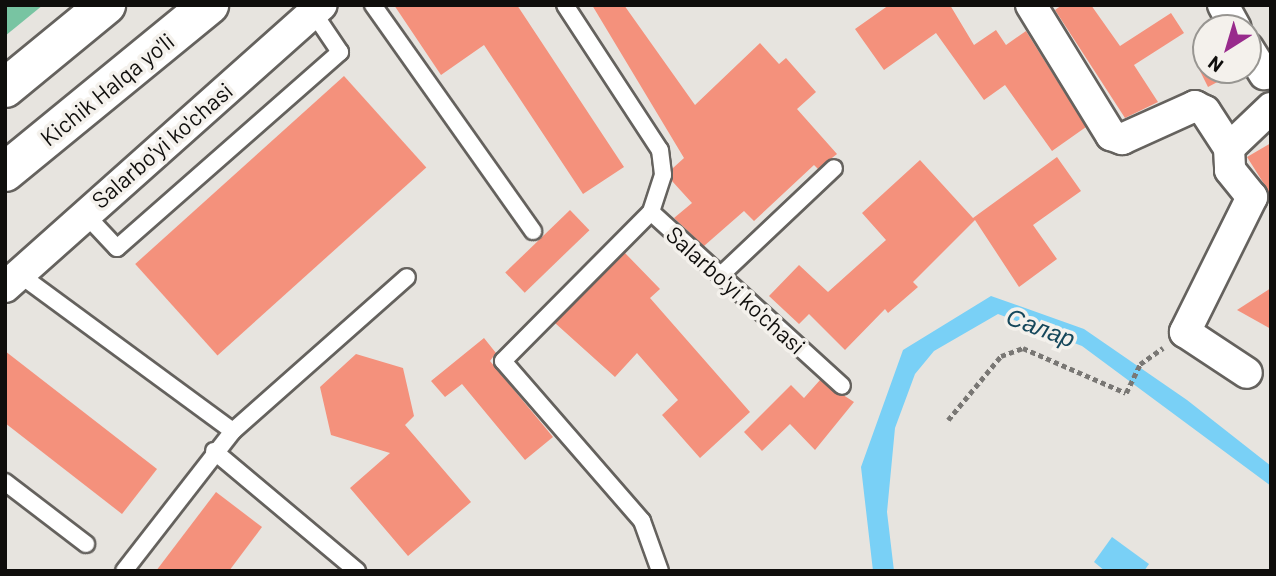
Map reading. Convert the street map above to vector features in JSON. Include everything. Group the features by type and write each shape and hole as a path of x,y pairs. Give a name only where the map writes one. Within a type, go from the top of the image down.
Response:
{"highway":[{"path":"5,88 106,5"},
{"name":"Kichik Halqa yo'li","path":"5,172 209,5"}],"street":[{"path":"1031,5 1111,135 1122,139 1195,106 1205,111 1229,148 1230,170 1252,197 1185,332 1247,373"},
{"name":"Salarbo'yi ko'chasi","path":"12,281 84,213 317,9"},
{"path":"1229,148 1271,108"}],"lane":[{"path":"373,5 533,231"},
{"name":"Salarbo'yi ko'chasi","path":"565,5 660,150 663,175 651,212 842,386"},
{"path":"84,213 117,248 340,52 317,9"},
{"path":"722,275 834,168"},
{"path":"651,212 503,361 642,521 660,571"},
{"path":"124,571 214,451 233,431 407,277"},
{"path":"12,281 233,431"},
{"path":"214,451 357,571"},
{"path":"5,482 86,544"}],"path":[{"path":"948,420 1001,356 1023,348 1126,393 1140,364"}],"green space":[{"path":"5,5 43,5 5,36"}],"water":[{"name":"Салар","path":"991,296 1084,329 1187,400 1271,466 1271,486 1082,346 998,314 934,351 915,374 895,428 887,512 894,571 873,571 861,467 903,350"},
{"path":"1112,537 1149,564 1144,571 1105,571 1094,562"}],"building":[{"path":"394,5 517,5 624,167 583,194 484,45 441,75"},
{"path":"592,5 624,5 695,105 760,43 779,64 786,58 816,92 797,109 837,154 818,169 814,165 754,221 744,211 704,246 674,218 692,203 672,181 673,168 684,158"},
{"path":"889,5 950,5 974,45 996,30 1006,45 1026,31 1086,127 1052,151 1005,85 984,100 936,33 884,70 855,29"},
{"path":"1062,5 1091,5 1120,46 1171,13 1184,33 1134,65 1158,102 1125,118 1055,10"},
{"path":"344,76 426,167 217,355 135,264"},
{"path":"1271,143 1271,206 1266,187 1247,157"},
{"path":"1057,157 1081,191 1033,225 1057,259 1019,287 975,220 913,282 918,287 888,313 885,309 845,350 809,314 799,324 769,296 799,265 828,292 886,240 862,213 920,160 973,218"},
{"path":"570,210 589,230 525,293 505,273"},
{"path":"625,253 660,289 650,298 750,412 700,458 662,415 678,400 637,353 615,377 555,323"},
{"path":"1271,288 1271,329 1237,310"},
{"path":"484,338 496,353 490,361 553,437 525,460 462,384 445,397 431,381"},
{"path":"5,351 157,469 122,514 5,423"},
{"path":"356,354 403,368 414,416 405,425 471,502 408,556 350,488 390,453 331,435 320,387"},
{"path":"820,380 854,402 815,450 790,424 762,451 744,432 791,385 804,398"},
{"path":"216,492 262,527 229,571 156,571"}]}
